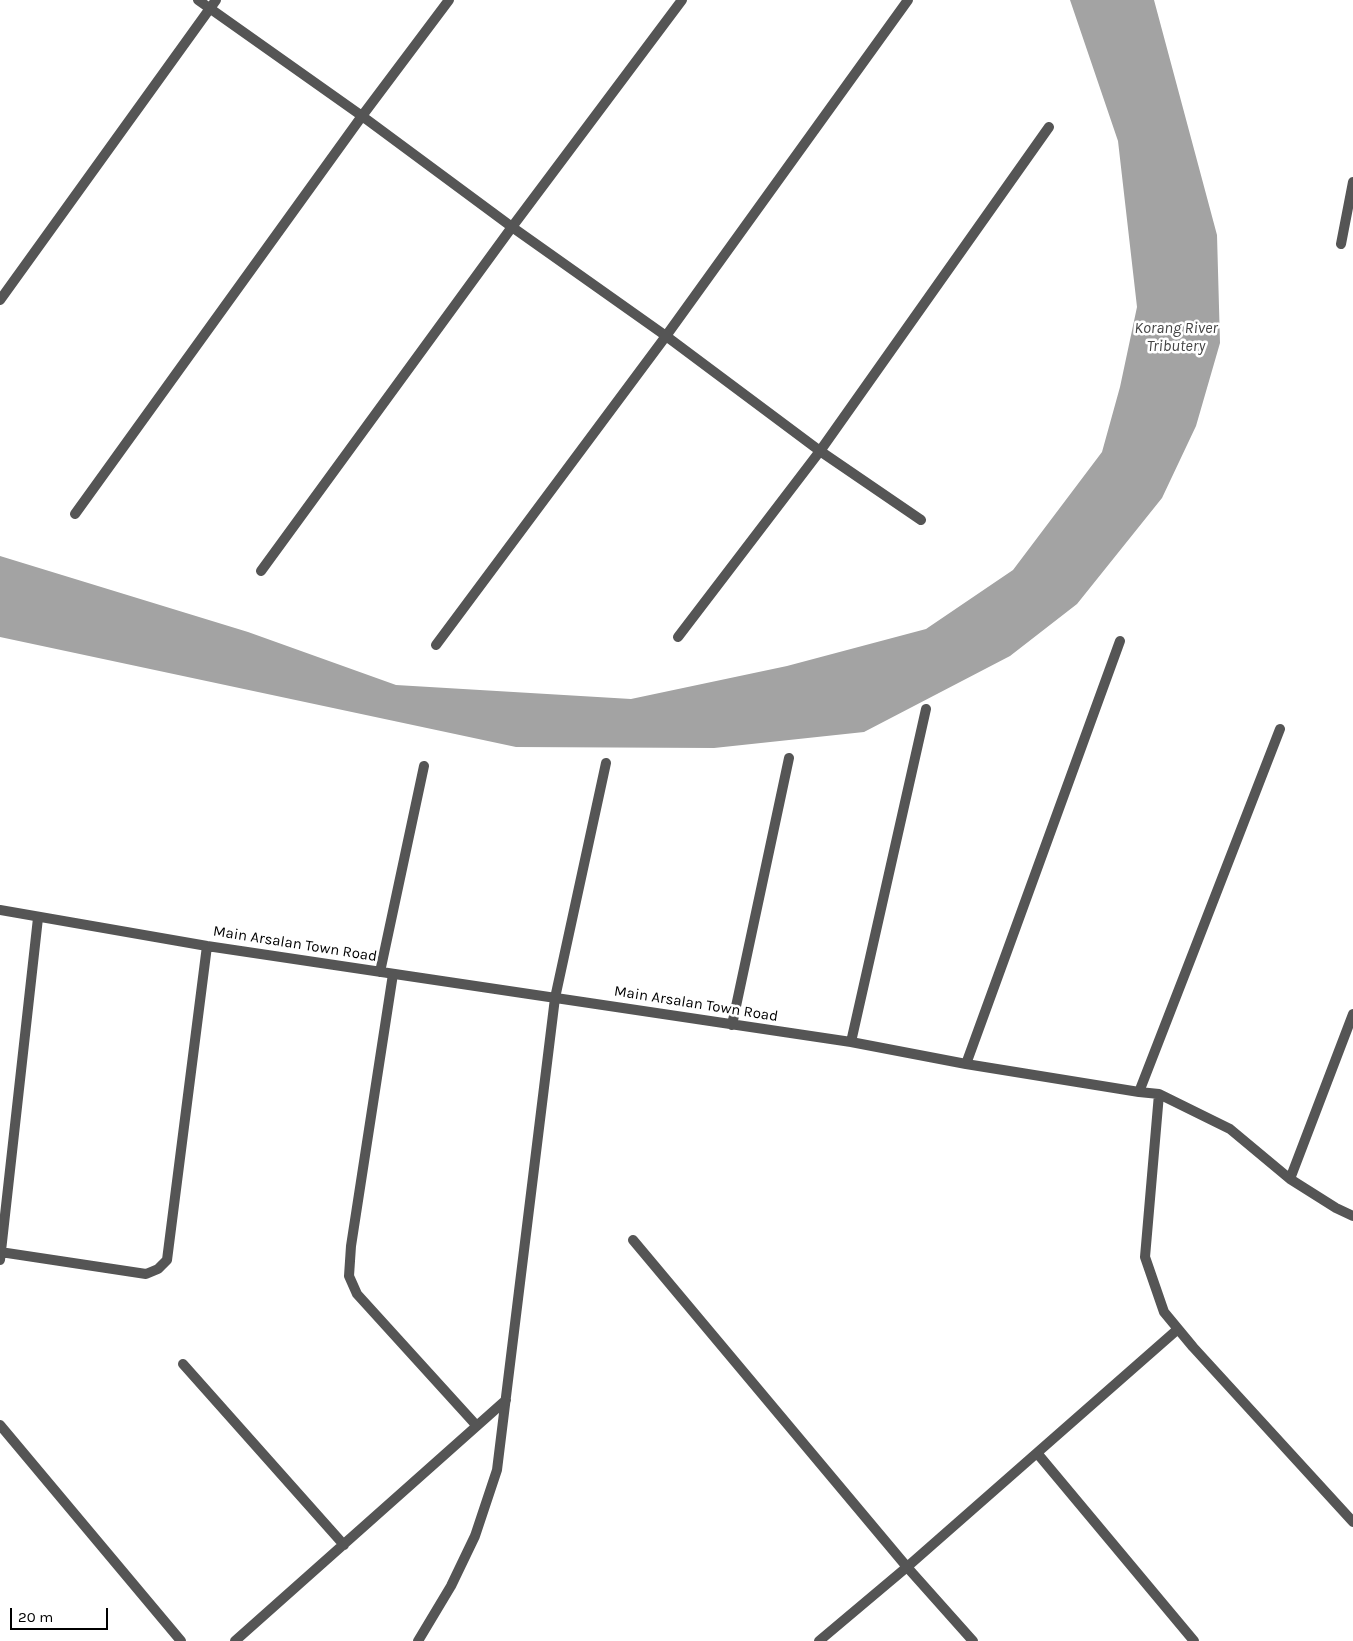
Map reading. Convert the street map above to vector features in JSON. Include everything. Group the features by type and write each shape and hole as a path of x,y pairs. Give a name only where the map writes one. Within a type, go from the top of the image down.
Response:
{"street":[{"path":"198,0 362,116 820,450 921,520"},
{"path":"0,300 216,0"},
{"path":"75,514 448,0"},
{"path":"261,571 512,227 682,0"},
{"path":"436,645 666,336 908,0"},
{"path":"678,637 820,450 1049,128"},
{"path":"1341,244 1353,182"},
{"path":"966,1064 1120,641"},
{"path":"851,1042 926,709"},
{"path":"1140,1092 1280,729"},
{"path":"732,1025 788,758"},
{"path":"418,1641 451,1586 475,1536 497,1470 555,998 606,763"},
{"path":"380,972 424,766"},
{"name":"Main Arsalan Town Road","path":"0,910 207,946 851,1042 966,1064 1159,1094 1230,1129 1290,1179 1336,1208 1353,1216"},
{"path":"38,918 0,1255 146,1274 158,1269 167,1260 207,946"},
{"path":"393,974 351,1246 349,1276 358,1294 476,1425"},
{"path":"1290,1179 1353,1014"},
{"path":"1159,1094 1145,1257 1164,1312 1353,1522"},
{"path":"633,1240 907,1567 973,1641"},
{"path":"819,1641 907,1567 1178,1329"},
{"path":"183,1364 344,1545"},
{"path":"235,1641 506,1400"},
{"path":"0,1425 182,1641"},
{"path":"1037,1453 1194,1641"}],"water":[{"name":"Korang River Tributery","path":"1070,0 1154,0 1217,235 1220,343 1196,426 1162,498 1077,604 1010,656 864,732 714,748 516,747 0,637 0,556 248,632 396,685 631,699 787,666 926,629 1013,570 1102,452 1120,387 1137,307 1118,141"}]}
